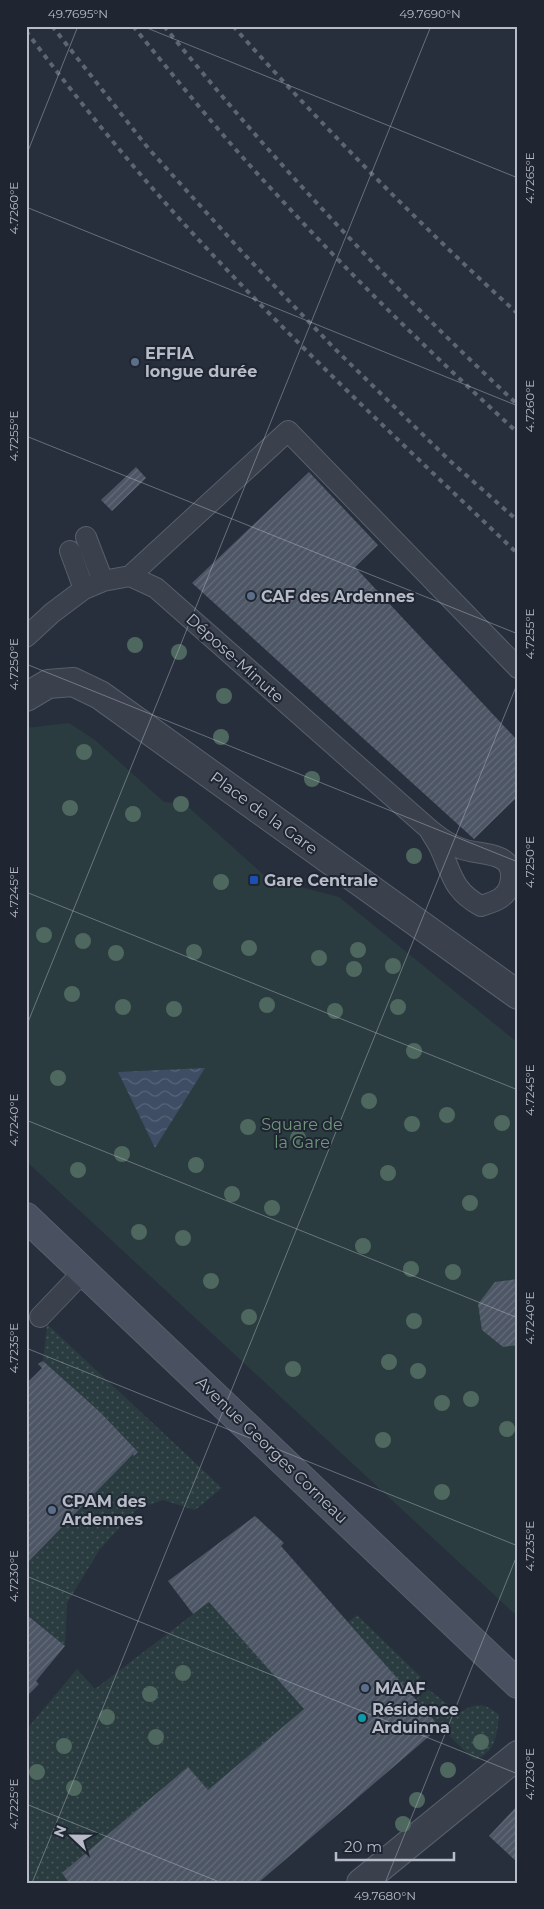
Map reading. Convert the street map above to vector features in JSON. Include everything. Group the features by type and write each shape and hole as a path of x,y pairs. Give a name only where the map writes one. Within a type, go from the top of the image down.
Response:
{"main road":[{"name":"Avenue Georges Corneau","path":"26,1217 518,1684"}],"street":[{"name":"Place de la Gare","path":"26,697 48,684 73,682 100,695 518,995"},
{"path":"361,1883 518,1755"}],"lane":[{"path":"26,637 52,613 84,589 103,580 130,576 288,430 518,668"},
{"path":"86,537 103,580"},
{"path":"70,551 84,589"},
{"name":"Dépose-Minute","path":"130,576 156,588 428,829"},
{"path":"40,1317 84,1271"}],"green space":[{"name":"Square de la Gare","path":"69,723 95,740 164,802 185,804 267,878 339,897 518,1043 518,1617 26,1161 26,728"},
{"path":"47,1324 222,1488 195,1510 163,1500 137,1509 100,1549 67,1603 65,1646 26,1613 26,1564 133,1454 135,1456 138,1452 100,1412 43,1361"},
{"path":"209,1602 304,1709 208,1790 188,1768 62,1873 69,1883 26,1883 26,1730 77,1669 95,1689"},
{"path":"357,1615 421,1677 407,1690 348,1622"},
{"path":"428,1689 459,1713 479,1705 489,1708 499,1715 496,1736 487,1753 474,1760 415,1700"}],"water":[{"path":"205,1068 155,1148 118,1072"}],"building":[{"path":"136,467 146,478 112,511 101,500"},
{"path":"309,472 378,545 355,567 518,741 518,796 474,839 192,583"},
{"path":"518,1279 518,1345 503,1347 482,1330 478,1304 495,1282"},
{"name":"CPAM des Ardennes","path":"43,1361 100,1412 138,1452 134,1456 133,1454 26,1564 26,1384 42,1368 38,1364"},
{"name":"Résidence Arduinna","path":"255,1516 284,1543 281,1546 440,1727 258,1883 69,1883 62,1873 188,1767 208,1790 304,1709 209,1602 193,1614 168,1581"},
{"path":"26,1614 65,1646 36,1681 39,1684 26,1697"},
{"path":"518,1805 518,1863 489,1836"}],"railway":[{"path":"52,26 148,148 243,253 334,348 449,460 518,521"},
{"path":"133,26 222,134 307,227 395,317 518,433"},
{"path":"164,26 247,126 334,222 424,315 518,405"},
{"path":"233,26 301,101 372,174 518,314"},
{"path":"26,31 109,137 197,238 315,359 518,554"}],"place":[{"name":"EFFIA longue durée","path":"135,362"},
{"name":"CAF des Ardennes","path":"251,596"},
{"name":"Gare Centrale","path":"254,880"},
{"name":"CPAM des Ardennes","path":"52,1510"},
{"name":"MAAF","path":"365,1688"},
{"name":"Résidence Arduinna","path":"362,1718"}]}
